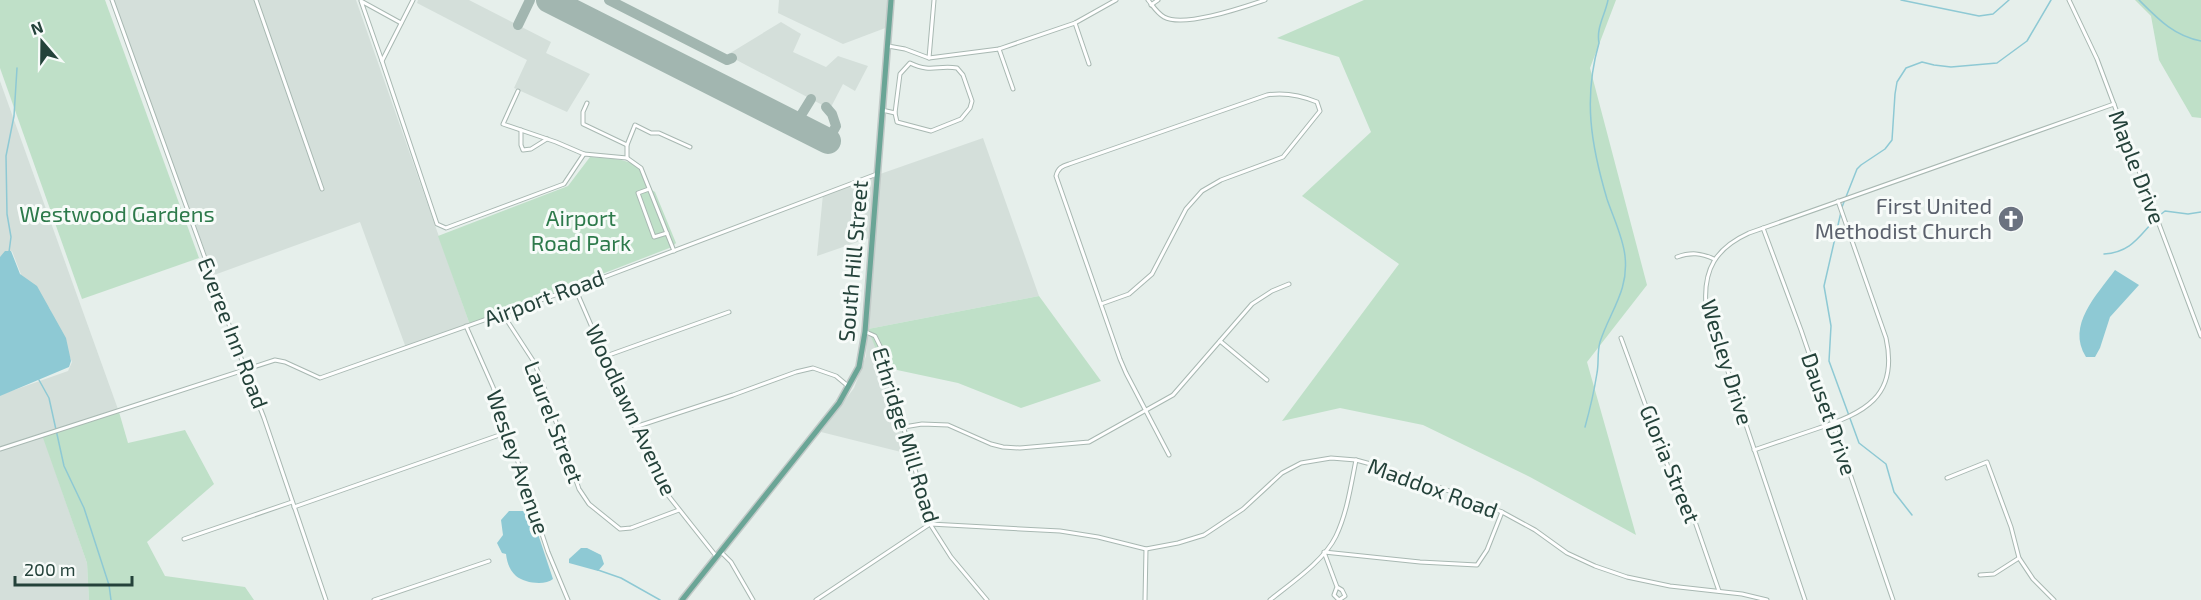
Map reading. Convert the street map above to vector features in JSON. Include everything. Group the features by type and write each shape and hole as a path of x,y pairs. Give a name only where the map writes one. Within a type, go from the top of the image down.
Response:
{"main road":[{"name":"South Hill Street","path":"682,600 806,447 849,387 859,367 866,332 891,0"}],"street":[{"name":"Everee Inn Road","path":"112,0 244,369 264,418 326,600"},
{"path":"256,0 322,189"},
{"path":"382,61 413,0"},
{"path":"929,58 934,0"},
{"path":"888,46 905,49 929,58 999,49 1075,23 1116,0"},
{"path":"1148,0 1158,12 1170,19 1197,18 1235,10 1265,0"},
{"path":"1152,5 1158,0"},
{"name":"Maple Drive","path":"2069,0 2088,38 2114,104 2201,336"},
{"path":"401,23 361,1 437,224 446,228 564,184 584,154"},
{"path":"1075,23 1089,64"},
{"path":"999,49 1013,88"},
{"path":"910,63 931,70 940,67 957,68 963,75 972,101 970,108 960,119 931,131 897,122 895,113 900,74 910,63"},
{"path":"518,91 503,124 584,154 627,159 641,168 674,251"},
{"path":"1101,304 1129,294 1152,274 1186,209 1202,191 1221,180 1275,161 1289,152 1320,111 1317,102 1297,95 1280,93 1267,95 1061,167 1056,176 1125,373 1169,455"},
{"path":"587,104 583,112 583,124 627,145"},
{"path":"1677,257 1691,253 1703,254 1714,259 1731,242 1763,228 2114,104"},
{"path":"882,110 895,113"},
{"path":"627,159 627,145 635,125 690,147"},
{"path":"521,130 521,145 524,150 531,149 547,139"},
{"name":"Airport Road","path":"0,449 275,360 285,362 320,378 575,288 877,174"},
{"path":"649,189 638,193 654,237 667,233"},
{"path":"1754,450 1857,414 1874,400 1884,383 1889,358 1886,338 1838,201"},
{"name":"Dauset Drive","path":"1763,228 1801,330 1893,600"},
{"name":"Wesley Drive","path":"1714,259 1706,284 1706,306 1805,600"},
{"path":"904,427 922,424 948,425 1003,447 1089,442 1173,395 1259,298 1289,284"},
{"name":"Woodlawn Avenue","path":"575,288 635,427 667,494 719,554 731,562 753,600"},
{"name":"Laurel Street","path":"506,312 507,322 534,362 579,489 589,504 620,529 632,528 679,510"},
{"path":"606,356 729,312"},
{"name":"Wesley Avenue","path":"466,326 493,387 548,552 568,600"},
{"name":"Ethridge Mill Road","path":"866,332 875,336 884,352 930,524 951,557 987,600"},
{"name":"Gloria Street","path":"1621,338 1674,486 1691,510 1719,591"},
{"path":"1220,341 1267,380"},
{"path":"635,427 813,368 836,376 849,387"},
{"path":"184,539 508,432"},
{"name":"Maddox Road","path":"930,524 1060,531 1098,537 1146,549 1204,535 1243,509 1282,473 1301,463 1331,458 1356,460 1389,469 1502,512 1535,530 1567,553 1594,566 1627,577 1670,586 1719,591 1767,600"},
{"path":"1270,600 1300,576 1324,552 1335,537 1345,508 1356,460"},
{"path":"1947,478 1987,462 2011,527 2019,558 2033,579 2054,600"},
{"path":"1324,552 1430,563 1477,565 1487,550 1502,512"},
{"path":"816,600 930,524"},
{"path":"1145,600 1146,549"},
{"path":"1324,552 1336,587"},
{"path":"1980,576 1994,574 2019,558"},
{"path":"374,600 489,561"}],"shaded area":[{"path":"112,0 356,0 470,325 406,348 360,222 214,275"},
{"path":"418,0 469,0 551,42 546,53 590,74 567,112 514,88 527,60 417,3"},
{"path":"779,0 889,0 888,27 843,44 778,13"},
{"path":"781,22 801,34 793,52 826,67 838,56 868,66 855,91 843,84 830,109 727,55"},
{"path":"0,81 119,412 43,436 87,563 89,600 0,600 0,395 68,371 72,362 50,309 22,277 12,251 5,253 0,260"},
{"path":"983,138 1039,296 868,329 880,355 909,454 821,432 854,388 866,356 872,237 817,256 823,194"}],"green space":[{"name":"Westwood Gardens","path":"0,0 105,0 199,258 82,299 0,68"},
{"path":"1364,0 1616,0 1590,68 1647,285 1587,362 1636,535 1530,477 1423,425 1340,408 1282,421 1399,264 1302,196 1371,132 1339,57 1277,38"},
{"path":"2135,0 2201,0 2201,118 2192,117 2159,60 2151,16"},
{"name":"Airport Road Park","path":"590,157 628,162 641,171 655,192 676,243 672,247 470,325 438,236 568,186"},
{"path":"1039,296 1101,381 1021,408 958,383 883,367 868,329"},
{"path":"119,412 128,443 185,430 214,484 147,542 165,576 245,587 254,600 89,600 87,563 42,435"}],"water":[{"path":"5,251 11,251 20,274 37,286 66,338 71,361 69,367 0,396 0,257"},
{"path":"2115,270 2139,285 2110,317 2095,357 2086,357 2081,345 2082,322 2086,311"},
{"path":"509,511 524,511 533,519 553,579 540,583 529,582 516,576 512,571 506,554 502,553 497,543 503,535 501,520"},
{"path":"581,548 587,548 601,555 604,564 598,571 569,563 569,559"}],"waterway":[{"path":"1585,427 1598,369 1600,342 1618,300 1625,268 1622,242 1607,199 1597,160 1591,121 1591,83 1600,27 1608,0"},
{"path":"1901,0 1979,16 1993,14 2009,0"},
{"path":"1842,207 1857,169 1885,149 1892,140 1897,82 1906,68 1922,62 1951,67 1997,63 2027,41 2051,0"},
{"path":"2139,0 2175,31 2201,41"},
{"path":"9,252 11,237 7,214 6,156 14,116 17,68"},
{"path":"2104,254 2124,249 2132,244 2165,211 2188,214 2201,212"},
{"path":"1841,212 1824,286 1831,326 1829,361 1859,443 1886,464 1894,492 1912,515"},
{"path":"39,380 49,398 64,466 84,508 109,585 111,600"},
{"path":"598,570 621,578 660,600"}],"taxiway":[{"path":"518,25 530,0"},
{"path":"609,0 727,60 732,58"},
{"path":"795,125 811,99"},
{"path":"826,107 832,114 836,126 828,141"}],"runway":[{"path":"549,0 828,141"}],"place":[{"name":"First United Methodist Church","path":"2011,219"}]}
